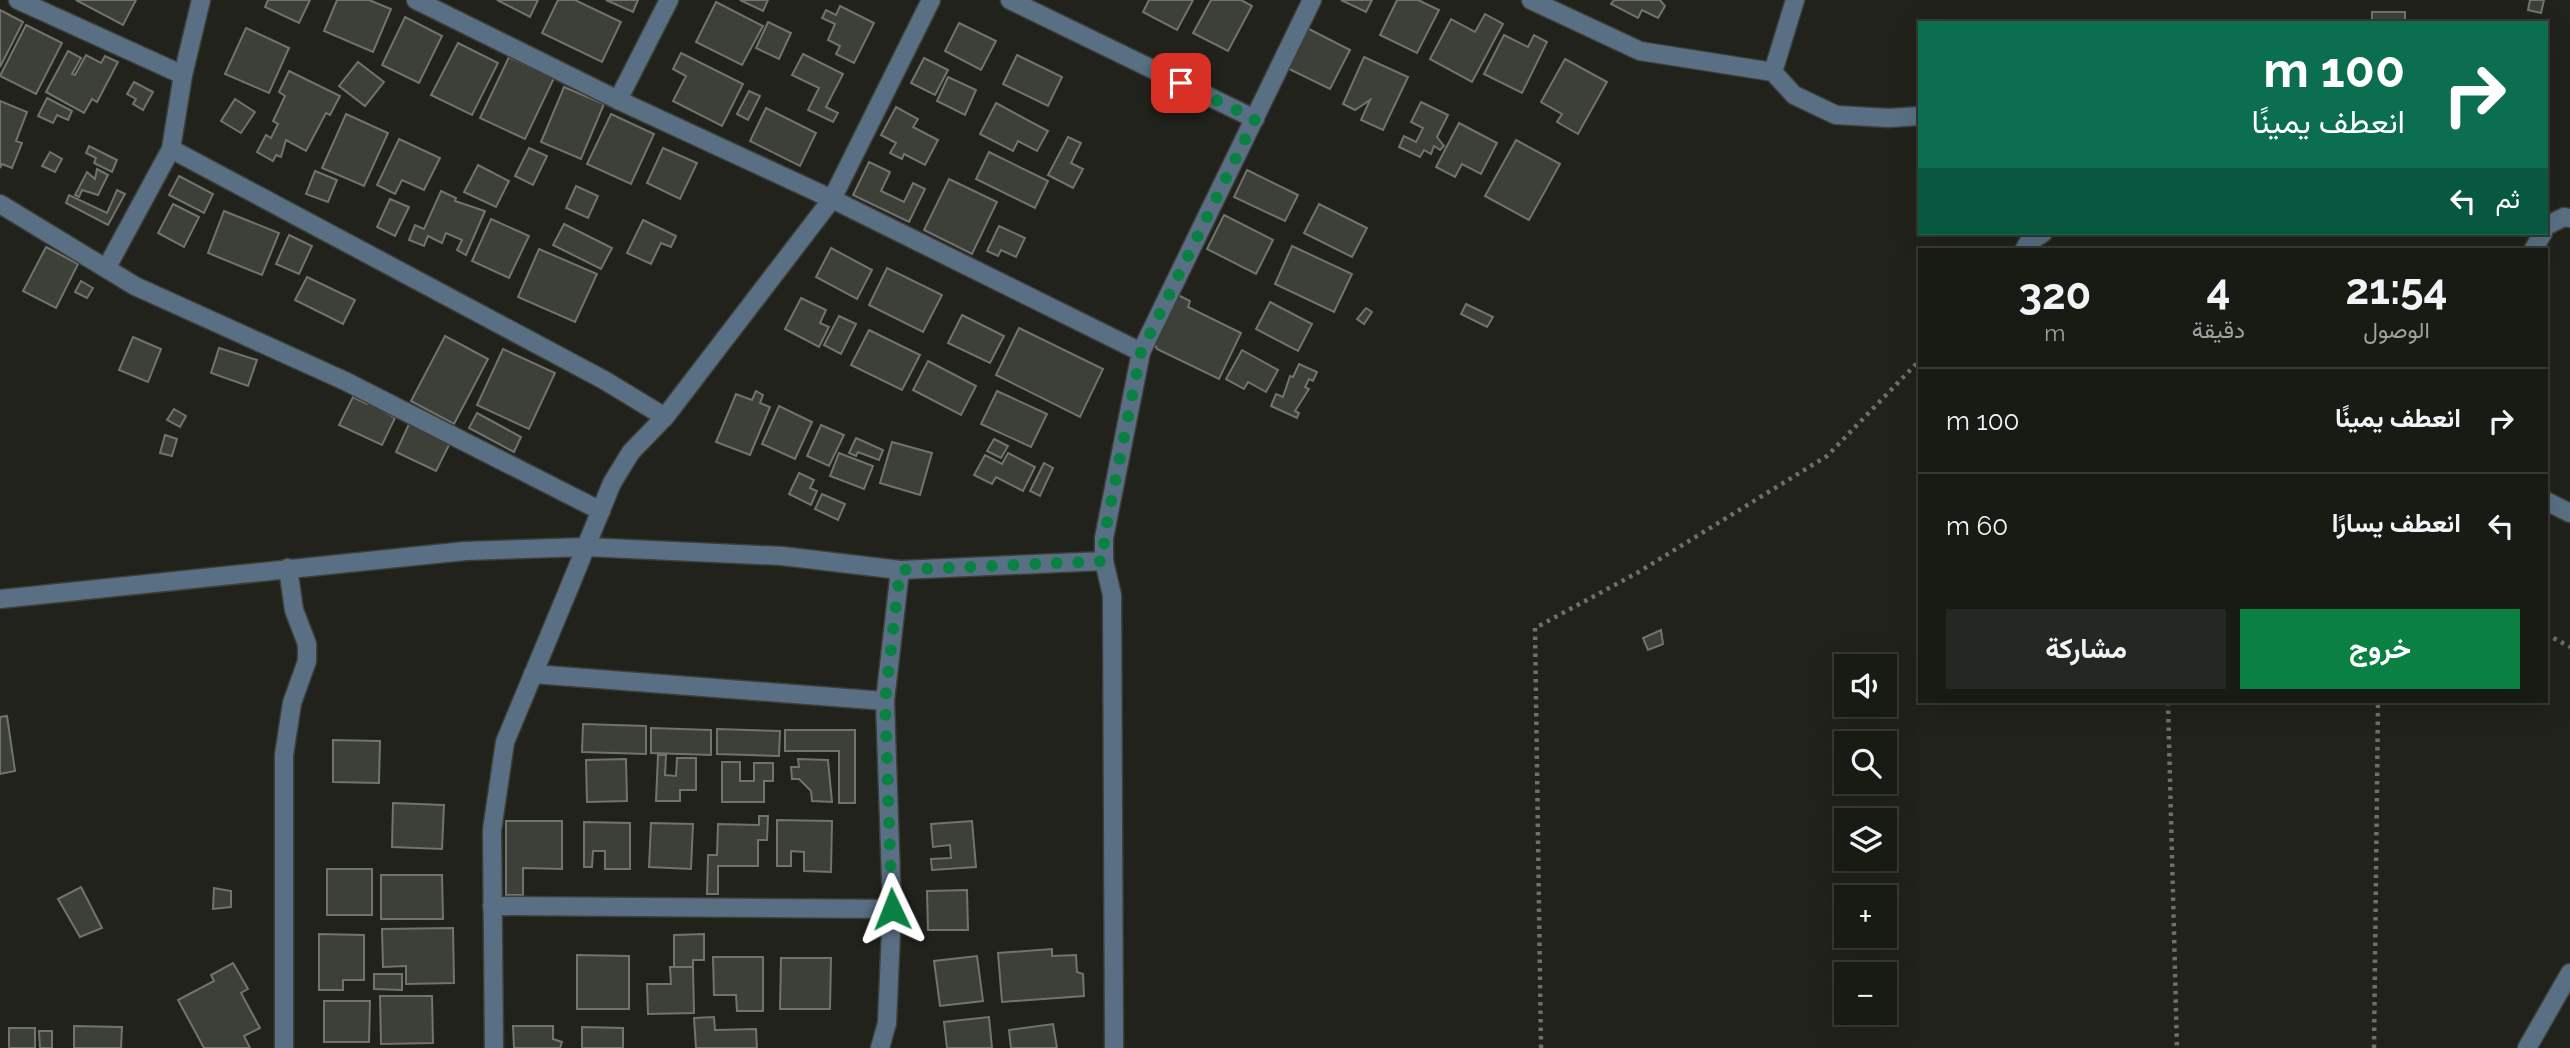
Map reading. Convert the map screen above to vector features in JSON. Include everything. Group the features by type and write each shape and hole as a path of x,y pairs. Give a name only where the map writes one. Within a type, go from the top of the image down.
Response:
{"street":[{"path":"18,0 183,75"},
{"path":"107,267 171,149 183,75 201,0"},
{"path":"416,0 618,100 832,198 1141,352"},
{"path":"618,100 669,0"},
{"path":"494,1048 492,830 505,742 612,483 631,452 665,417 832,198 931,0"},
{"path":"1010,0 1255,119"},
{"path":"1114,1048 1112,595 1104,561 1104,538 1141,352 1312,0"},
{"path":"1531,0 1640,51 1773,72 1794,95 1836,115 1889,118 1918,116"},
{"path":"1773,72 1795,0"},
{"path":"171,149 568,361 665,417"},
{"path":"0,204 135,286 345,381 601,511"},
{"path":"2548,225 2564,217 2570,218"},
{"path":"2025,248 2040,235"},
{"path":"2548,502 2570,513"},
{"path":"0,598 465,551 586,547 782,556 900,570 1104,561"},
{"path":"284,1048 284,755 292,703 307,661 307,644 294,610 288,568"},
{"path":"880,1048 887,1023 892,909 885,701 900,570"},
{"path":"533,674 885,701"},
{"path":"492,906 892,909"},
{"path":"2527,1048 2570,973"}],"path":[{"path":"1541,1048 1535,628 1637,573 1827,456 1918,362"},
{"path":"2548,635 2570,647"},
{"path":"2168,703 2177,1048"},
{"path":"2374,1048 2378,703"}],"building":[{"path":"76,0 136,0 123,25"},
{"path":"268,0 310,0 299,23 265,7"},
{"path":"337,0 369,0 391,9 373,52 324,31"},
{"path":"497,0 538,0 530,17"},
{"path":"558,0 575,0 621,22 602,62 542,33"},
{"path":"606,0 638,0 633,12"},
{"path":"740,0 768,0 763,11"},
{"path":"1149,0 1193,0 1177,30 1143,12"},
{"path":"1211,0 1241,0 1252,6 1228,51 1193,33"},
{"path":"1341,0 1372,0 1366,12"},
{"path":"1397,0 1418,0 1439,10 1417,53 1380,35"},
{"path":"1614,0 1660,0 1665,6 1658,18 1642,10 1638,18 1611,4"},
{"path":"2530,0 2544,0 2541,13 2528,10"},
{"path":"716,2 763,26 742,65 696,42"},
{"path":"840,6 874,23 854,63 836,54 840,46 828,40 835,24 822,18 826,10 836,15"},
{"path":"0,10 23,22 0,67"},
{"path":"2372,12 2405,12 2405,21 2372,21"},
{"path":"1485,14 1503,24 1472,82 1430,59 1451,19 1475,32"},
{"path":"405,17 442,36 419,83 382,65"},
{"path":"768,22 791,33 779,59 756,48"},
{"path":"959,23 996,41 981,70 945,51"},
{"path":"26,25 62,43 36,94 0,76"},
{"path":"246,28 289,48 269,93 225,74"},
{"path":"1307,28 1350,50 1330,89 1287,68"},
{"path":"1504,35 1528,47 1534,35 1547,42 1522,93 1484,74"},
{"path":"458,43 498,63 472,115 431,95"},
{"path":"68,51 81,58 72,74 75,75 86,55 101,63 105,56 118,62 97,102 92,99 84,113 46,92"},
{"path":"681,53 743,84 722,126 673,101 686,76 673,69"},
{"path":"803,54 843,74 826,107 838,113 833,122 808,110 819,88 792,75"},
{"path":"1017,55 1062,77 1048,106 1003,84"},
{"path":"509,57 554,78 525,139 480,118"},
{"path":"1364,57 1408,77 1383,130 1361,120 1370,100 1355,110 1343,104"},
{"path":"924,58 948,70 935,95 911,83"},
{"path":"1565,59 1607,82 1578,134 1557,122 1562,114 1541,102"},
{"path":"358,62 384,82 365,106 339,86"},
{"path":"289,71 340,96 330,115 326,113 306,151 286,140 281,157 276,155 273,161 257,152 266,135 271,138 278,124 273,121 285,96 279,92"},
{"path":"948,77 976,90 965,115 937,101"},
{"path":"134,82 153,92 143,110 133,104 136,99 127,94"},
{"path":"564,87 604,104 581,159 541,142"},
{"path":"749,91 760,96 748,120 737,114"},
{"path":"47,98 72,111 68,120 57,115 53,123 38,116"},
{"path":"235,99 255,112 241,133 221,121"},
{"path":"0,101 27,112 16,141 22,143 12,168 2,164 0,168"},
{"path":"1421,102 1448,115 1437,137 1444,146 1440,150 1434,146 1431,154 1424,150 1420,157 1399,147 1404,136 1416,142 1423,128 1411,122"},
{"path":"996,103 1048,131 1037,151 1018,141 1013,151 980,134"},
{"path":"896,107 918,119 913,127 938,140 925,165 904,154 902,159 890,153 896,143 881,135"},
{"path":"766,108 816,133 800,166 750,141"},
{"path":"346,114 388,133 364,186 322,168"},
{"path":"611,114 654,134 631,184 587,164"},
{"path":"1459,123 1497,143 1481,174 1462,164 1455,177 1436,167"},
{"path":"1068,137 1081,143 1071,163 1083,169 1073,188 1048,175"},
{"path":"399,139 440,158 424,190 402,180 395,194 377,185"},
{"path":"1516,140 1560,164 1529,220 1485,196"},
{"path":"89,146 117,160 112,172 94,163 96,158 86,153"},
{"path":"529,148 547,156 533,185 515,176"},
{"path":"663,148 697,163 680,199 647,183"},
{"path":"50,152 62,159 55,172 42,166"},
{"path":"989,152 1048,181 1035,208 976,179"},
{"path":"869,162 890,172 881,191 904,202 913,183 925,189 909,222 853,195"},
{"path":"478,165 509,181 496,207 464,192"},
{"path":"97,169 108,175 98,195 82,190 79,197 75,195 87,172 95,179"},
{"path":"1247,170 1298,195 1285,221 1234,197"},
{"path":"315,171 337,180 328,202 306,194"},
{"path":"179,176 213,194 204,213 169,195"},
{"path":"949,179 997,202 972,254 924,230"},
{"path":"576,186 598,196 588,218 566,208"},
{"path":"117,190 125,194 108,225 66,203 69,195 107,213"},
{"path":"441,191 456,198 455,201 485,211 466,255 457,250 462,240 446,233 442,243 428,236 424,246 409,240 415,225 424,229"},
{"path":"390,199 409,207 395,236 377,227"},
{"path":"173,204 199,217 184,247 158,233"},
{"path":"1319,204 1367,228 1352,257 1304,233"},
{"path":"224,211 279,233 262,275 208,253"},
{"path":"1224,215 1273,240 1256,274 1207,249"},
{"path":"491,219 529,236 509,278 472,261"},
{"path":"643,220 676,236 671,247 661,243 651,264 627,253"},
{"path":"564,224 612,248 601,269 553,245"},
{"path":"999,226 1025,238 1016,257 1001,250 998,256 987,251"},
{"path":"289,235 312,246 299,274 276,264"},
{"path":"1292,246 1352,274 1334,312 1275,284"},
{"path":"46,247 78,264 56,308 23,291"},
{"path":"831,248 872,270 857,299 816,277"},
{"path":"539,249 597,274 575,322 518,297"},
{"path":"887,268 942,295 923,332 869,305"},
{"path":"307,277 355,300 343,324 295,300"},
{"path":"81,281 93,288 87,298 75,292"},
{"path":"1174,293 1190,301 1188,307 1241,333 1219,379 1157,349 1152,339"},
{"path":"801,298 826,310 820,323 829,327 819,347 785,329"},
{"path":"1270,302 1312,324 1298,351 1256,329"},
{"path":"1466,304 1493,317 1487,327 1461,314"},
{"path":"1366,308 1372,312 1364,324 1357,319"},
{"path":"962,315 1004,336 990,363 948,343"},
{"path":"839,316 856,324 841,354 824,345"},
{"path":"1019,328 1103,369 1080,417 996,375"},
{"path":"869,330 920,355 902,390 851,365"},
{"path":"445,336 488,359 454,424 411,401"},
{"path":"133,337 161,349 148,382 119,370"},
{"path":"219,348 257,360 248,386 211,373"},
{"path":"503,349 555,373 529,429 477,405"},
{"path":"1242,350 1278,370 1266,392 1248,382 1244,389 1226,379"},
{"path":"928,361 976,386 961,415 913,390"},
{"path":"1299,364 1317,372 1313,381 1309,379 1305,387 1309,389 1295,411 1299,413 1297,418 1271,406 1276,394 1283,397 1290,376 1293,377"},
{"path":"756,391 763,395 760,403 770,407 750,455 716,442 736,394 752,400"},
{"path":"997,391 1047,414 1031,447 981,424"},
{"path":"353,397 367,404 368,402 395,418 382,445 339,425"},
{"path":"779,406 812,422 795,459 762,444"},
{"path":"174,409 186,416 180,427 167,420"},
{"path":"477,413 521,437 514,452 469,428"},
{"path":"409,424 451,441 436,471 396,452"},
{"path":"821,425 844,435 829,466 807,456"},
{"path":"165,435 177,439 172,456 160,453"},
{"path":"856,438 883,450 879,460 858,452 856,456 849,453"},
{"path":"994,439 1008,446 1001,458 987,451"},
{"path":"892,442 932,453 920,495 880,483"},
{"path":"839,453 873,466 864,489 830,476"},
{"path":"1008,453 1035,467 1023,491 996,477 992,484 974,475 985,455 1002,464"},
{"path":"1044,463 1053,468 1040,496 1030,491"},
{"path":"799,473 814,480 810,488 817,491 811,505 789,494"},
{"path":"822,494 845,504 838,520 815,509"},
{"path":"1661,630 1663,644 1648,650 1643,638"},
{"path":"7,716 15,771 0,774 0,717"},
{"path":"583,724 646,726 646,754 582,752"},
{"path":"651,728 711,730 711,755 651,753"},
{"path":"717,729 780,731 779,756 717,754"},
{"path":"785,730 855,730 855,803 839,803 839,751 785,751"},
{"path":"333,740 380,741 379,783 333,782"},
{"path":"658,755 666,755 665,775 676,776 677,758 696,758 696,790 680,790 680,801 656,801"},
{"path":"626,759 627,801 587,802 586,760"},
{"path":"798,759 828,760 832,802 812,801 811,791 799,779 792,779 791,767 799,767"},
{"path":"722,762 740,762 740,781 754,781 754,763 773,763 773,781 764,781 764,802 722,802"},
{"path":"393,803 444,805 442,849 392,847"},
{"path":"759,816 768,816 767,840 758,840 758,866 718,866 718,894 707,894 708,855 717,855 718,824 759,825"},
{"path":"777,820 832,821 831,872 804,871 804,852 791,851 791,866 777,866"},
{"path":"506,821 562,821 562,869 523,868 523,895 506,895"},
{"path":"972,821 976,867 932,870 931,859 951,858 950,845 933,847 931,824"},
{"path":"584,822 630,823 630,869 605,869 605,851 593,851 592,867 584,867"},
{"path":"651,823 693,824 691,869 649,867"},
{"path":"327,869 372,869 372,915 327,915"},
{"path":"381,875 442,875 443,919 381,919"},
{"path":"81,887 102,928 80,937 58,899"},
{"path":"214,888 231,891 231,907 213,909"},
{"path":"967,890 968,930 928,930 927,891"},
{"path":"453,928 454,983 406,984 406,966 383,967 382,929"},
{"path":"319,934 364,935 364,980 343,980 343,990 319,990"},
{"path":"704,934 704,960 693,960 693,967 674,967 674,935"},
{"path":"1052,949 1052,956 1076,955 1077,972 1083,974 1084,996 1002,1002 998,953"},
{"path":"577,955 629,956 629,1009 577,1009"},
{"path":"977,956 983,1001 940,1006 934,961"},
{"path":"713,957 763,957 763,1011 737,1011 736,995 714,995"},
{"path":"781,958 831,958 830,1009 780,1009"},
{"path":"233,963 248,989 241,993 260,1028 244,1036 250,1048 204,1048 178,1000 214,981 211,975"},
{"path":"670,967 693,967 694,1013 648,1014 647,984 671,984"},
{"path":"374,974 402,974 402,990 374,989"},
{"path":"380,996 432,996 433,1043 381,1044"},
{"path":"324,1001 370,1001 369,1042 324,1042"},
{"path":"714,1017 715,1030 756,1029 757,1048 696,1048 694,1018"},
{"path":"989,1017 992,1048 947,1048 944,1022"},
{"path":"1053,1024 1057,1048 1011,1048 1009,1030"},
{"path":"74,1026 122,1027 121,1048 74,1048"},
{"path":"513,1026 553,1026 553,1039 562,1042 560,1048 514,1048"},
{"path":"582,1027 623,1028 623,1048 582,1048"},
{"path":"9,1028 35,1028 35,1048 9,1048"},
{"path":"39,1031 52,1031 52,1048 40,1048"}],"route":[{"path":"892,909 885,701 900,570 1104,561 1104,538 1141,352 1255,119 1181,83"}]}
